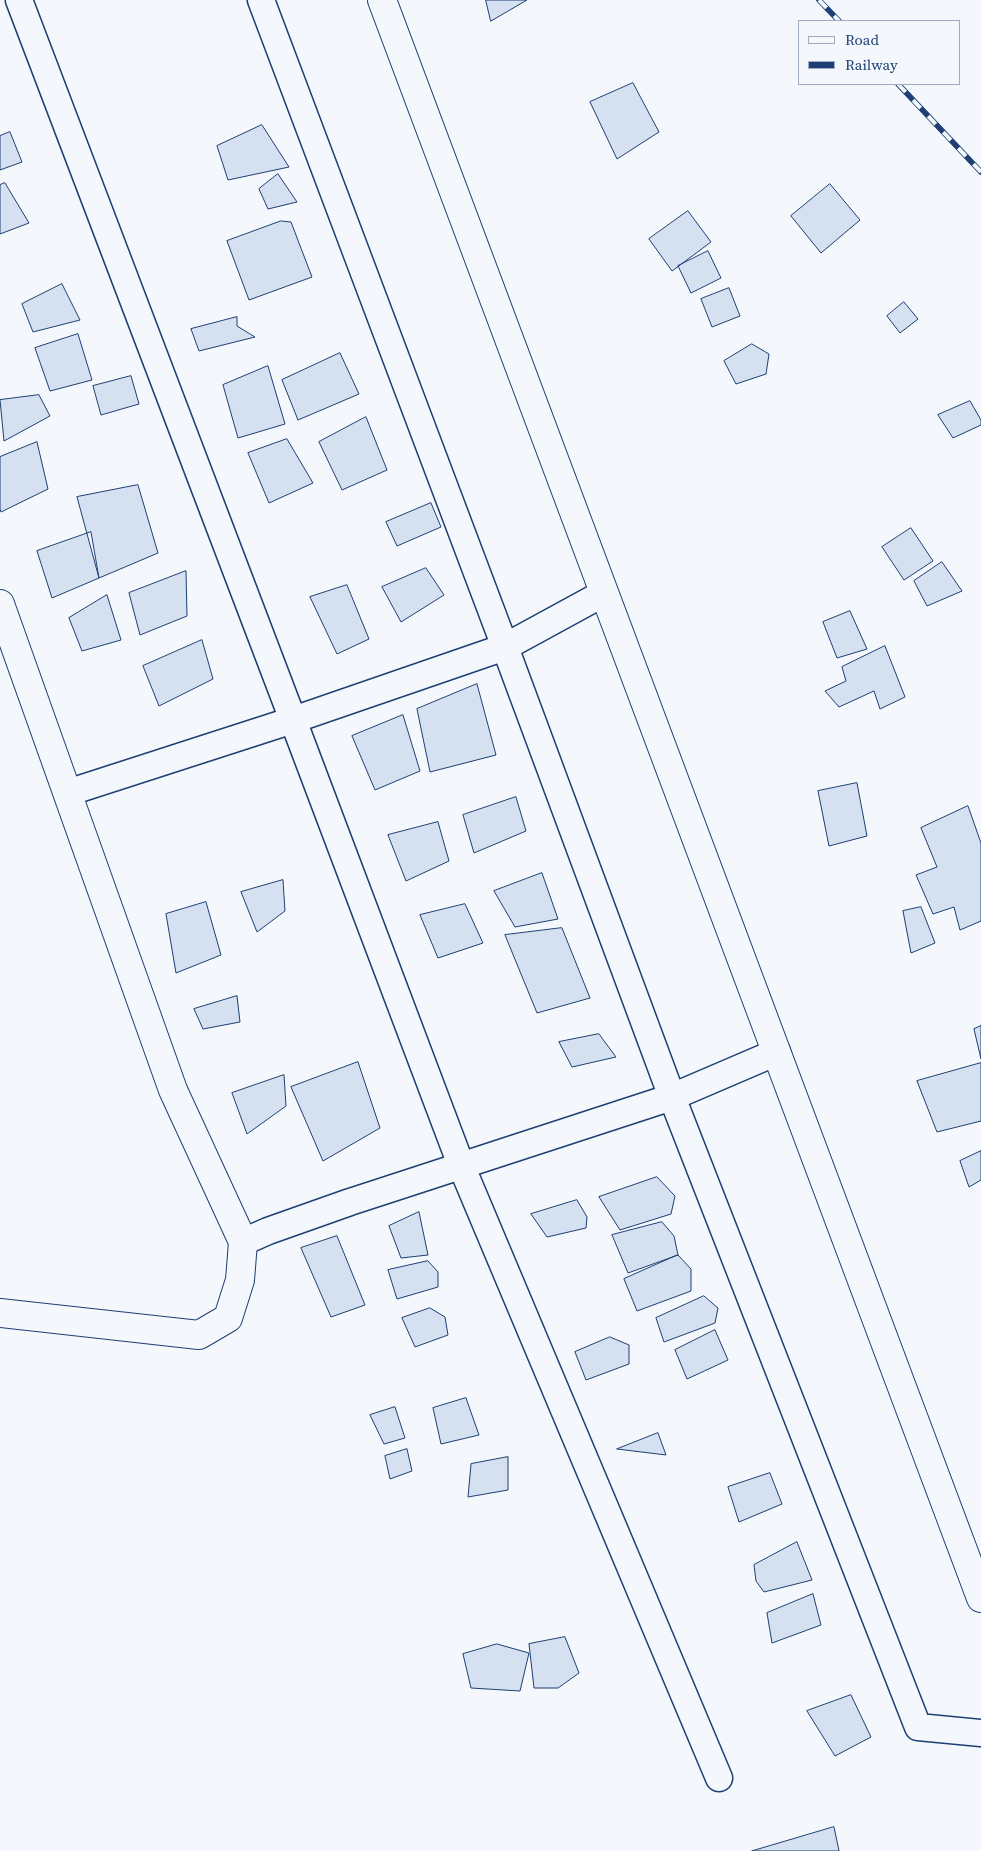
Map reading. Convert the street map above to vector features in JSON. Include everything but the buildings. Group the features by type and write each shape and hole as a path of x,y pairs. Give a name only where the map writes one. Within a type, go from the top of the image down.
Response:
{"main road":[{"path":"382,0 981,1598"},
{"path":"0,604 173,1090 243,1242 240,1280 228,1318 199,1335 0,1313"}],"street":[{"path":"18,0 461,1165 719,1778"},
{"path":"261,0 672,1096 918,1727 981,1733"},
{"path":"67,793 293,720 505,647 604,593"},
{"path":"243,1242 268,1231 350,1202 672,1096 776,1052"}],"railway":[{"path":"819,0 838,20"},
{"path":"899,85 981,172"}]}
